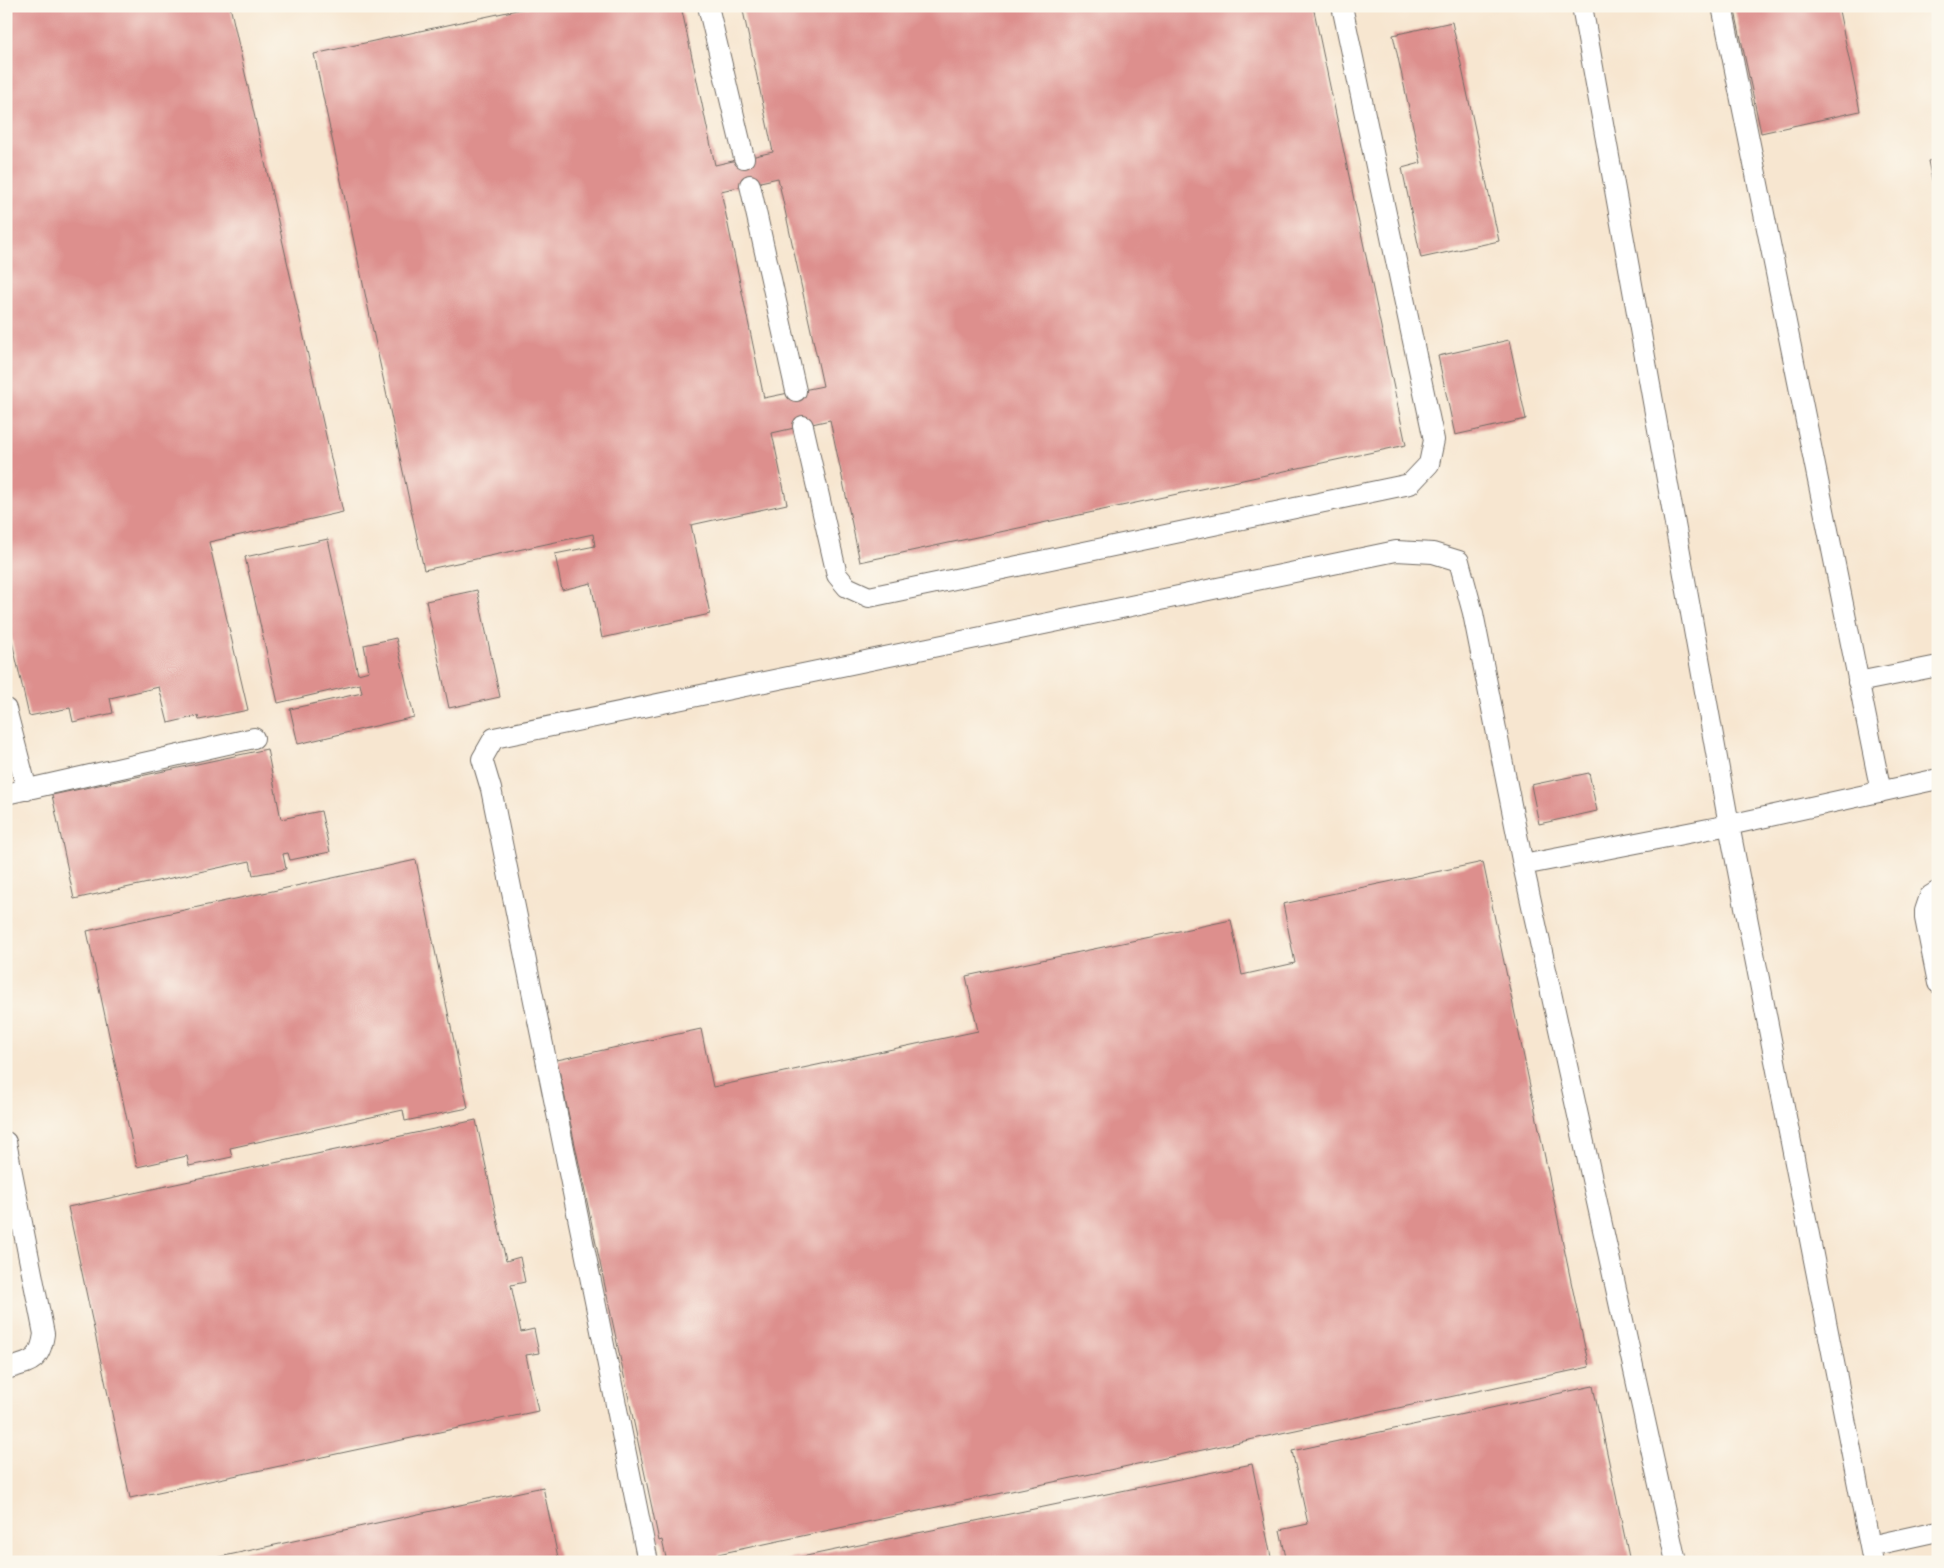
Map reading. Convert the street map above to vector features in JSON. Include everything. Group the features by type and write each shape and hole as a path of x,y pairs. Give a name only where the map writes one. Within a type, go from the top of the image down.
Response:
{"lane":[{"path":"708,6 744,158"},
{"path":"803,426 837,575 847,587 869,597 1410,484 1429,464 1434,440 1342,6"},
{"path":"1582,6 1729,825 1872,1554 1938,1531"},
{"path":"1722,6 1881,792"},
{"path":"750,185 796,391"},
{"path":"648,1562 491,789 482,759 494,738 1396,551 1433,554 1459,561 1473,613 1523,865 1676,1562"},
{"path":"1858,682 1938,666"},
{"path":"6,709 27,790"},
{"path":"6,794 254,738"},
{"path":"1523,865 1729,825 1937,781"},
{"path":"1938,891 1930,896 1925,911 1925,918 1938,983"},
{"path":"6,1142 44,1334 42,1350 30,1362 6,1369"}],"building":[{"path":"6,6 230,6 343,512 209,542 248,710 199,720 198,716 168,723 159,687 110,698 113,713 73,722 70,708 29,716 6,615"},
{"path":"535,6 681,6 715,165 773,152 742,6 1313,6 1406,445 860,562 830,420 772,433 787,504 691,525 710,614 602,638 591,583 562,590 555,554 595,546 593,534 424,570 314,54","holes":["778,178 823,386 764,398 721,191"]},
{"path":"1734,6 1838,6 1860,111 1761,133"},
{"path":"1452,22 1499,241 1421,258 1402,168 1421,163 1393,35"},
{"path":"1938,159 1938,203 1937,203 1928,161"},
{"path":"1509,340 1526,419 1455,435 1438,356"},
{"path":"328,539 358,674 369,671 364,645 396,638 414,717 298,744 290,709 362,693 360,684 278,703 245,557"},
{"path":"477,590 500,697 449,708 426,601"},
{"path":"267,749 281,819 321,811 330,852 290,860 288,853 283,854 286,869 253,875 250,861 74,899 52,795"},
{"path":"1589,773 1597,811 1539,824 1531,785"},
{"path":"416,860 468,1108 405,1121 403,1110 230,1148 232,1157 189,1166 187,1156 137,1167 87,931"},
{"path":"1483,862 1589,1367 718,1554 719,1562 667,1562 662,1540 659,1541 557,1060 701,1029 713,1087 978,1031 966,976 1231,920 1242,975 1295,963 1283,904"},
{"path":"476,1120 506,1261 520,1257 525,1282 511,1285 521,1332 534,1329 539,1353 526,1355 538,1411 130,1498 68,1207"},
{"path":"1593,1386 1630,1562 1287,1562 1280,1530 1308,1524 1292,1451"},
{"path":"1252,1464 1272,1562 782,1562 782,1561"},
{"path":"543,1487 559,1562 201,1562 201,1561"}]}
